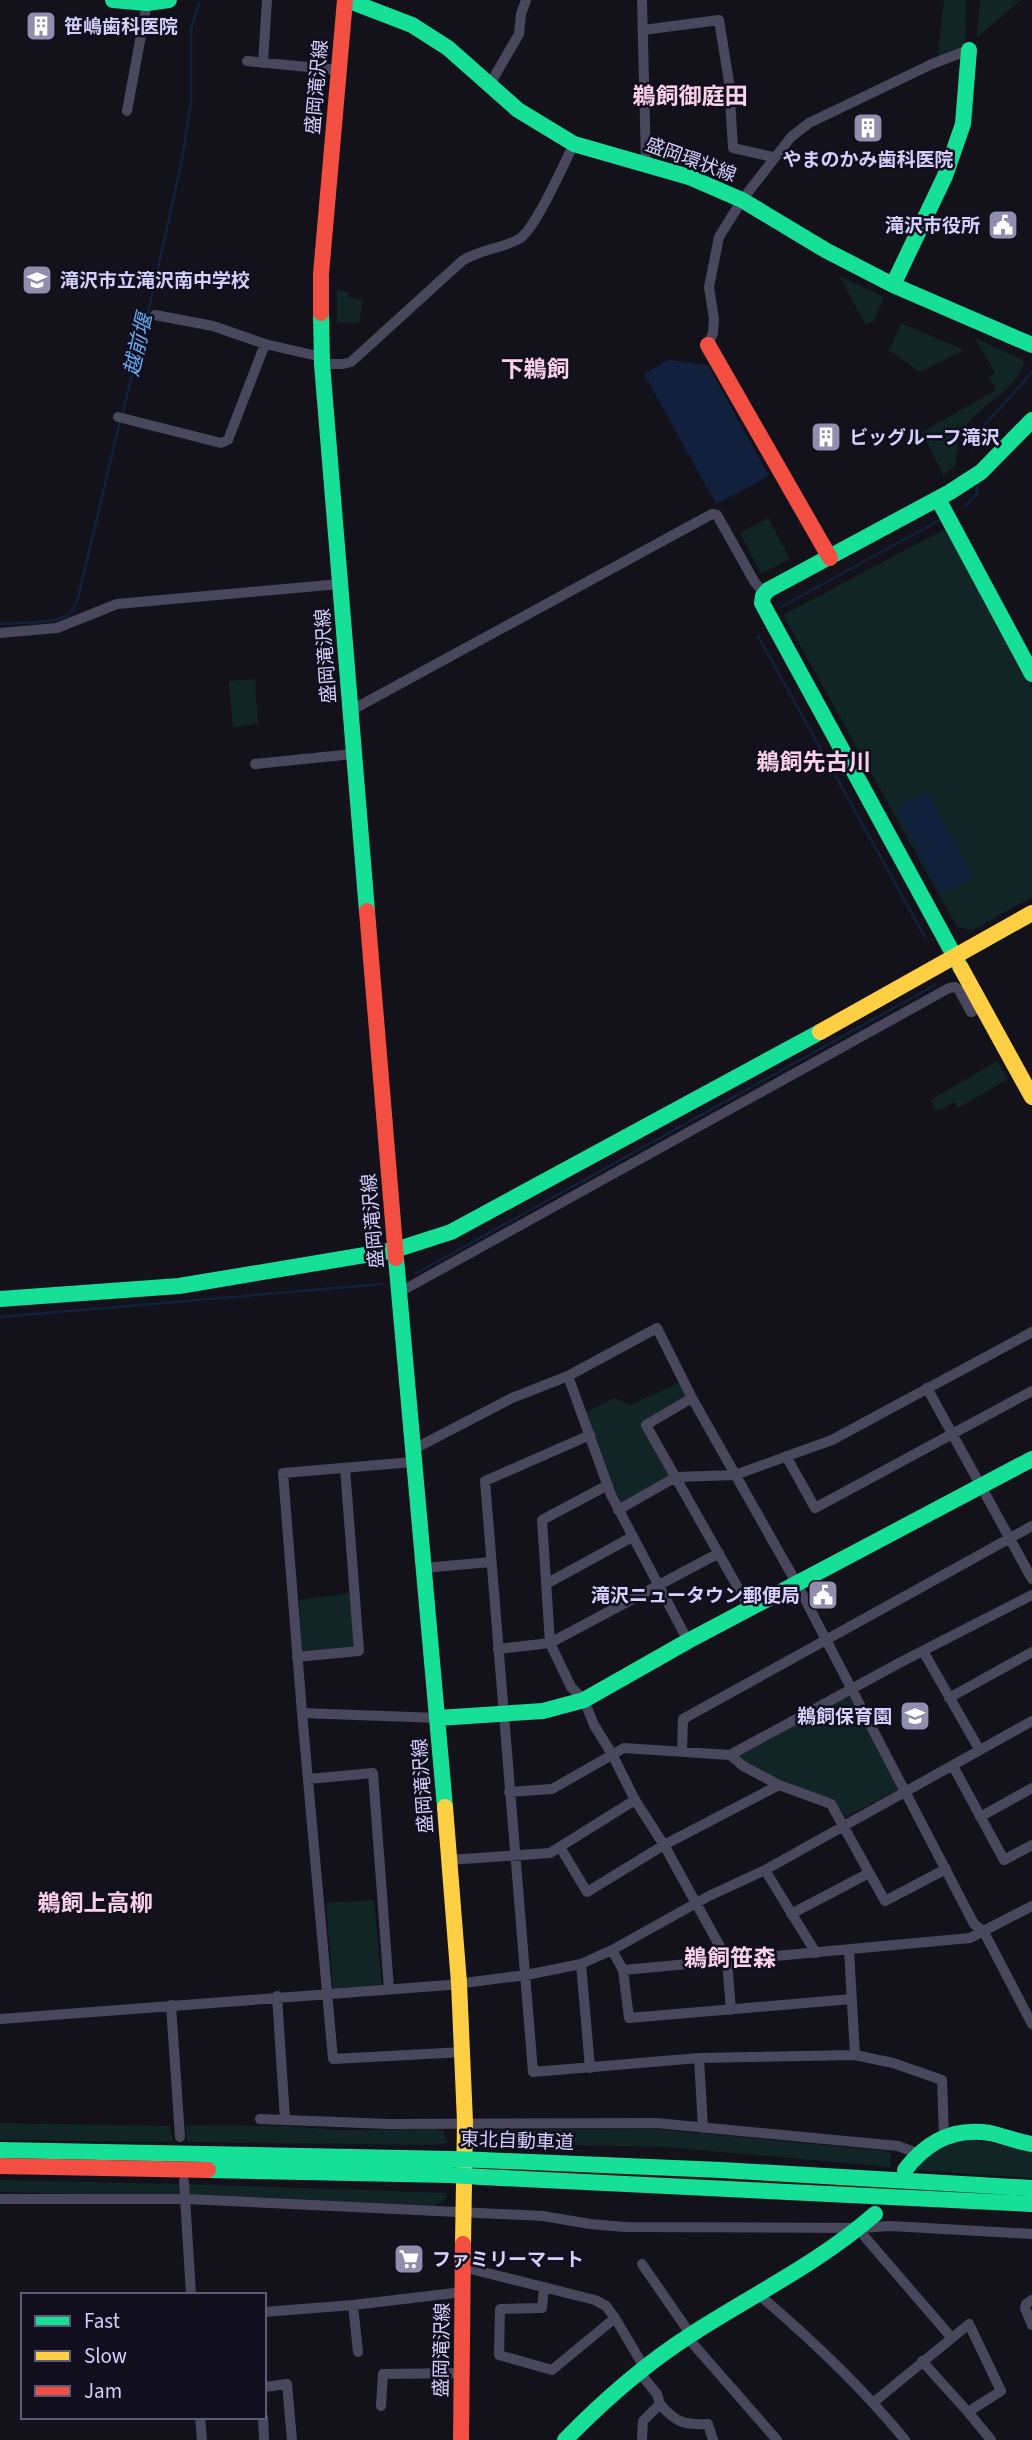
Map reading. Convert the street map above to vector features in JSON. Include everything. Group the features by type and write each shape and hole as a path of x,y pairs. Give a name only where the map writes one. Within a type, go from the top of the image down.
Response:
{"main road":[{"path":"113,0 147,3 169,0"},
{"name":"盛岡滝沢線","path":"346,0 321,274 322,360 352,754 412,1456 438,1718 464,2052 466,2122 461,2440"},
{"name":"盛岡環状線","path":"346,0 412,25 448,48 518,110 574,144 689,177 742,200 836,256 893,285 1032,345"},
{"path":"893,285 945,176 963,124 969,50"},
{"path":"708,345 830,558"},
{"path":"1030,1088 982,1006 762,603 768,590 938,499 981,472 1032,420"},
{"path":"938,499 1032,674"},
{"path":"0,1299 179,1286 395,1250 451,1233 1032,914"},
{"path":"438,1718 503,1716 543,1711 584,1700 688,1641 1032,1459"},
{"path":"905,2170 917,2153 944,2136 972,2131 1032,2144"},
{"name":"東北自動車道","path":"0,2150 482,2160 721,2170 1032,2188"},
{"name":"東北自動車道","path":"0,2166 450,2175 1032,2204"},
{"path":"565,2440 642,2369 689,2336 844,2242 875,2214"}],"street":[{"path":"263,63 267,0"},
{"path":"490,84 519,34 526,0"},
{"path":"642,0 646,164"},
{"path":"127,111 147,3"},
{"path":"643,30 719,20 729,82 733,148 773,157"},
{"path":"708,345 713,333 714,319 709,287 719,237 773,157 791,137 809,123 932,64 969,50"},
{"path":"247,61 338,70"},
{"path":"155,315 213,326 322,360 344,364 351,362 462,261 472,254 520,239 542,206 574,144"},
{"path":"121,417 221,443 228,440 265,344"},
{"path":"350,711 712,514 717,515 754,581 761,590 768,590"},
{"path":"0,633 57,628 117,604 340,584"},
{"path":"255,764 352,754"},
{"path":"398,1293 949,988 955,987 959,990 971,1012 982,1006"},
{"path":"464,2052 333,2059 307,1779 283,1473 345,1468 412,1456 512,1398 568,1376 657,1328 692,1398 797,1584 974,1924 984,1932 1032,2024"},
{"path":"618,1510 676,1478 736,1475 832,1440 1032,1332"},
{"path":"568,1376 618,1510 688,1641"},
{"path":"928,1388 1032,1578"},
{"path":"786,1456 815,1508 1032,1391"},
{"path":"692,1398 646,1425 750,1609"},
{"path":"590,1435 485,1481 533,2072 699,2058 855,2055 903,2066 942,2080 944,2136"},
{"path":"297,1657 359,1651 345,1468"},
{"path":"608,1485 542,1520 550,1643 571,1687 584,1700 594,1725 635,1800 664,1845 727,1961 731,2010"},
{"path":"682,1751 683,1718 1032,1527"},
{"path":"546,1584 632,1537"},
{"path":"498,1649 550,1643 719,1553"},
{"path":"423,1568 491,1562"},
{"path":"509,1792 552,1789 624,1748 730,1755 1032,1595"},
{"path":"923,1651 979,1749"},
{"path":"949,1698 1032,1652"},
{"path":"302,1713 438,1718"},
{"path":"0,2020 459,1983 526,1975 581,1964 765,1870 1032,1721"},
{"path":"730,1755 743,1766 779,1784 831,1804 885,1900 946,1869"},
{"path":"953,1766 1004,1860 1032,1845"},
{"path":"307,1779 373,1773 389,1989"},
{"path":"559,1847 587,1892 664,1845 779,1784"},
{"path":"980,1817 1032,1788"},
{"path":"448,1860 550,1853 635,1800"},
{"path":"765,1870 816,1953"},
{"path":"791,1914 869,1873"},
{"path":"623,1970 970,1938 1032,1906"},
{"path":"612,1950 623,1970 629,2018 852,1999"},
{"path":"849,1950 855,2055"},
{"path":"581,1964 590,2068"},
{"path":"277,1996 285,2119"},
{"path":"171,2005 180,2137"},
{"path":"699,2058 704,2128"},
{"path":"260,2119 389,2124 656,2123 898,2147 917,2153"},
{"path":"184,2181 191,2293"},
{"path":"0,2199 186,2199 543,2216 625,2227 891,2226 1032,2234"},
{"path":"860,2228 951,2337"},
{"path":"642,2264 689,2336 777,2440"},
{"path":"463,2267 606,2305 657,2394 660,2404 679,2422 708,2424 713,2440"},
{"path":"544,2287 542,2308 500,2309 499,2355 552,2370 615,2318"},
{"path":"266,2312 463,2292"},
{"path":"758,2294 836,2363 874,2402 905,2440"},
{"path":"1032,2300 1025,2308 1032,2325"},
{"path":"353,2305 358,2352"},
{"path":"874,2402 970,2324 1001,2391 968,2412"},
{"path":"922,2361 991,2440"},
{"path":"381,2406 383,2374 461,2373"},
{"path":"266,2388 286,2384 292,2440"},
{"path":"642,2440 643,2421 660,2404"},
{"path":"200,2419 202,2440"},
{"path":"262,2419 264,2440"}],"green space":[{"path":"944,0 966,0 965,47 937,61"},
{"path":"980,0 1021,0 977,37"},
{"path":"839,276 884,297 874,321 866,325"},
{"path":"337,289 348,293 348,297 363,300 359,323 337,322"},
{"path":"901,323 964,350 920,372 887,349 890,348"},
{"path":"974,337 1025,361 1006,390 963,429 958,442 955,466 943,475 922,432 996,390 989,377 995,372"},
{"path":"768,518 790,559 761,574 740,533"},
{"path":"947,528 1032,688 1032,897 973,930 957,927 783,615"},
{"path":"255,679 258,724 233,727 229,681"},
{"path":"997,1061 1008,1079 958,1108 954,1102 937,1111 931,1100"},
{"path":"681,1382 689,1397 644,1425 672,1476 619,1507 586,1412 614,1398 630,1405"},
{"path":"350,1593 355,1644 351,1649 302,1653 299,1600"},
{"path":"852,1697 901,1788 846,1817 831,1801 759,1771 738,1755 842,1699"},
{"path":"374,1900 382,1985 333,1990 326,1903"},
{"path":"0,2123 170,2126 173,2142 0,2140"},
{"path":"190,2125 287,2126 338,2130 436,2129 443,2131 448,2143 187,2142 186,2128"},
{"path":"655,2129 887,2151 891,2154 890,2167 665,2147 481,2143 484,2134 493,2130"},
{"path":"972,2139 1032,2151 1032,2178 915,2170 939,2147"},
{"path":"0,2180 180,2184 178,2193 173,2196 0,2192"},
{"path":"188,2184 447,2193 446,2198 434,2207 191,2196"}],"water":[{"path":"668,360 708,365 769,476 716,504 644,374"},
{"path":"927,792 973,877 941,894 896,809"}],"waterway":[{"name":"越前堰","path":"122,415 181,165 191,102 191,29 199,3"},
{"path":"973,449 976,435 1032,372"},
{"name":"越前堰","path":"0,624 56,620 69,614 73,608 78,598 120,421"},
{"path":"965,506 977,494 977,487"},
{"path":"781,607 938,521"},
{"path":"758,636 925,937"},
{"path":"415,1274 935,985"},
{"path":"0,1317 383,1284"}],"traffic: fast":[{"path":"113,0 147,3 169,0"},
{"path":"347,0 412,25 448,48 518,110 574,144 689,177 742,200 827,251 893,285 1032,345"},
{"path":"893,285 945,176 963,124 969,50"},
{"path":"321,313 322,364 367,911"},
{"path":"961,968 762,603 768,590 950,492 981,472 1032,420"},
{"path":"938,499 1032,674"},
{"path":"0,1299 179,1286 395,1250 451,1232 820,1032"},
{"path":"396,1258 445,1807"},
{"path":"438,1718 543,1711 584,1700 688,1641 1032,1459"},
{"path":"905,2170 932,2144 964,2132 990,2133 1032,2144"},
{"path":"0,2150 452,2159"},
{"path":"452,2159 482,2160"},
{"path":"482,2160 721,2170 1032,2188"},
{"path":"208,2170 450,2175"},
{"path":"450,2175 482,2177"},
{"path":"482,2177 1032,2204"},
{"path":"565,2440 641,2370 692,2334 832,2248 875,2214"}],"traffic: slow":[{"path":"820,1032 1032,913"},
{"path":"961,968 1032,1097"},
{"path":"445,1807 459,1983 465,2122 463,2244"}],"traffic: jam":[{"path":"321,313 321,274 345,0"},
{"path":"708,345 830,558"},
{"path":"367,911 396,1258"},
{"path":"0,2166 208,2170"},
{"path":"461,2440 463,2244"}],"place":[{"name":"笹嶋歯科医院","path":"41,26"},
{"name":"やまのかみ歯科医院","path":"868,128"},
{"name":"滝沢市役所","path":"1003,225"},
{"name":"滝沢市立滝沢南中学校","path":"37,280"},
{"name":"ビッグルーフ滝沢","path":"826,437"},
{"name":"滝沢ニュータウン郵便局","path":"823,1595"},
{"name":"鵜飼保育園","path":"915,1716"},
{"name":"ファミリーマート","path":"409,2259"}],"district":[{"name":"鵜飼御庭田","path":"690,96"},
{"name":"下鵜飼","path":"535,369"},
{"name":"鵜飼先古川","path":"814,762"},
{"name":"鵜飼上高柳","path":"95,1903"},
{"name":"鵜飼笹森","path":"730,1958"}]}
